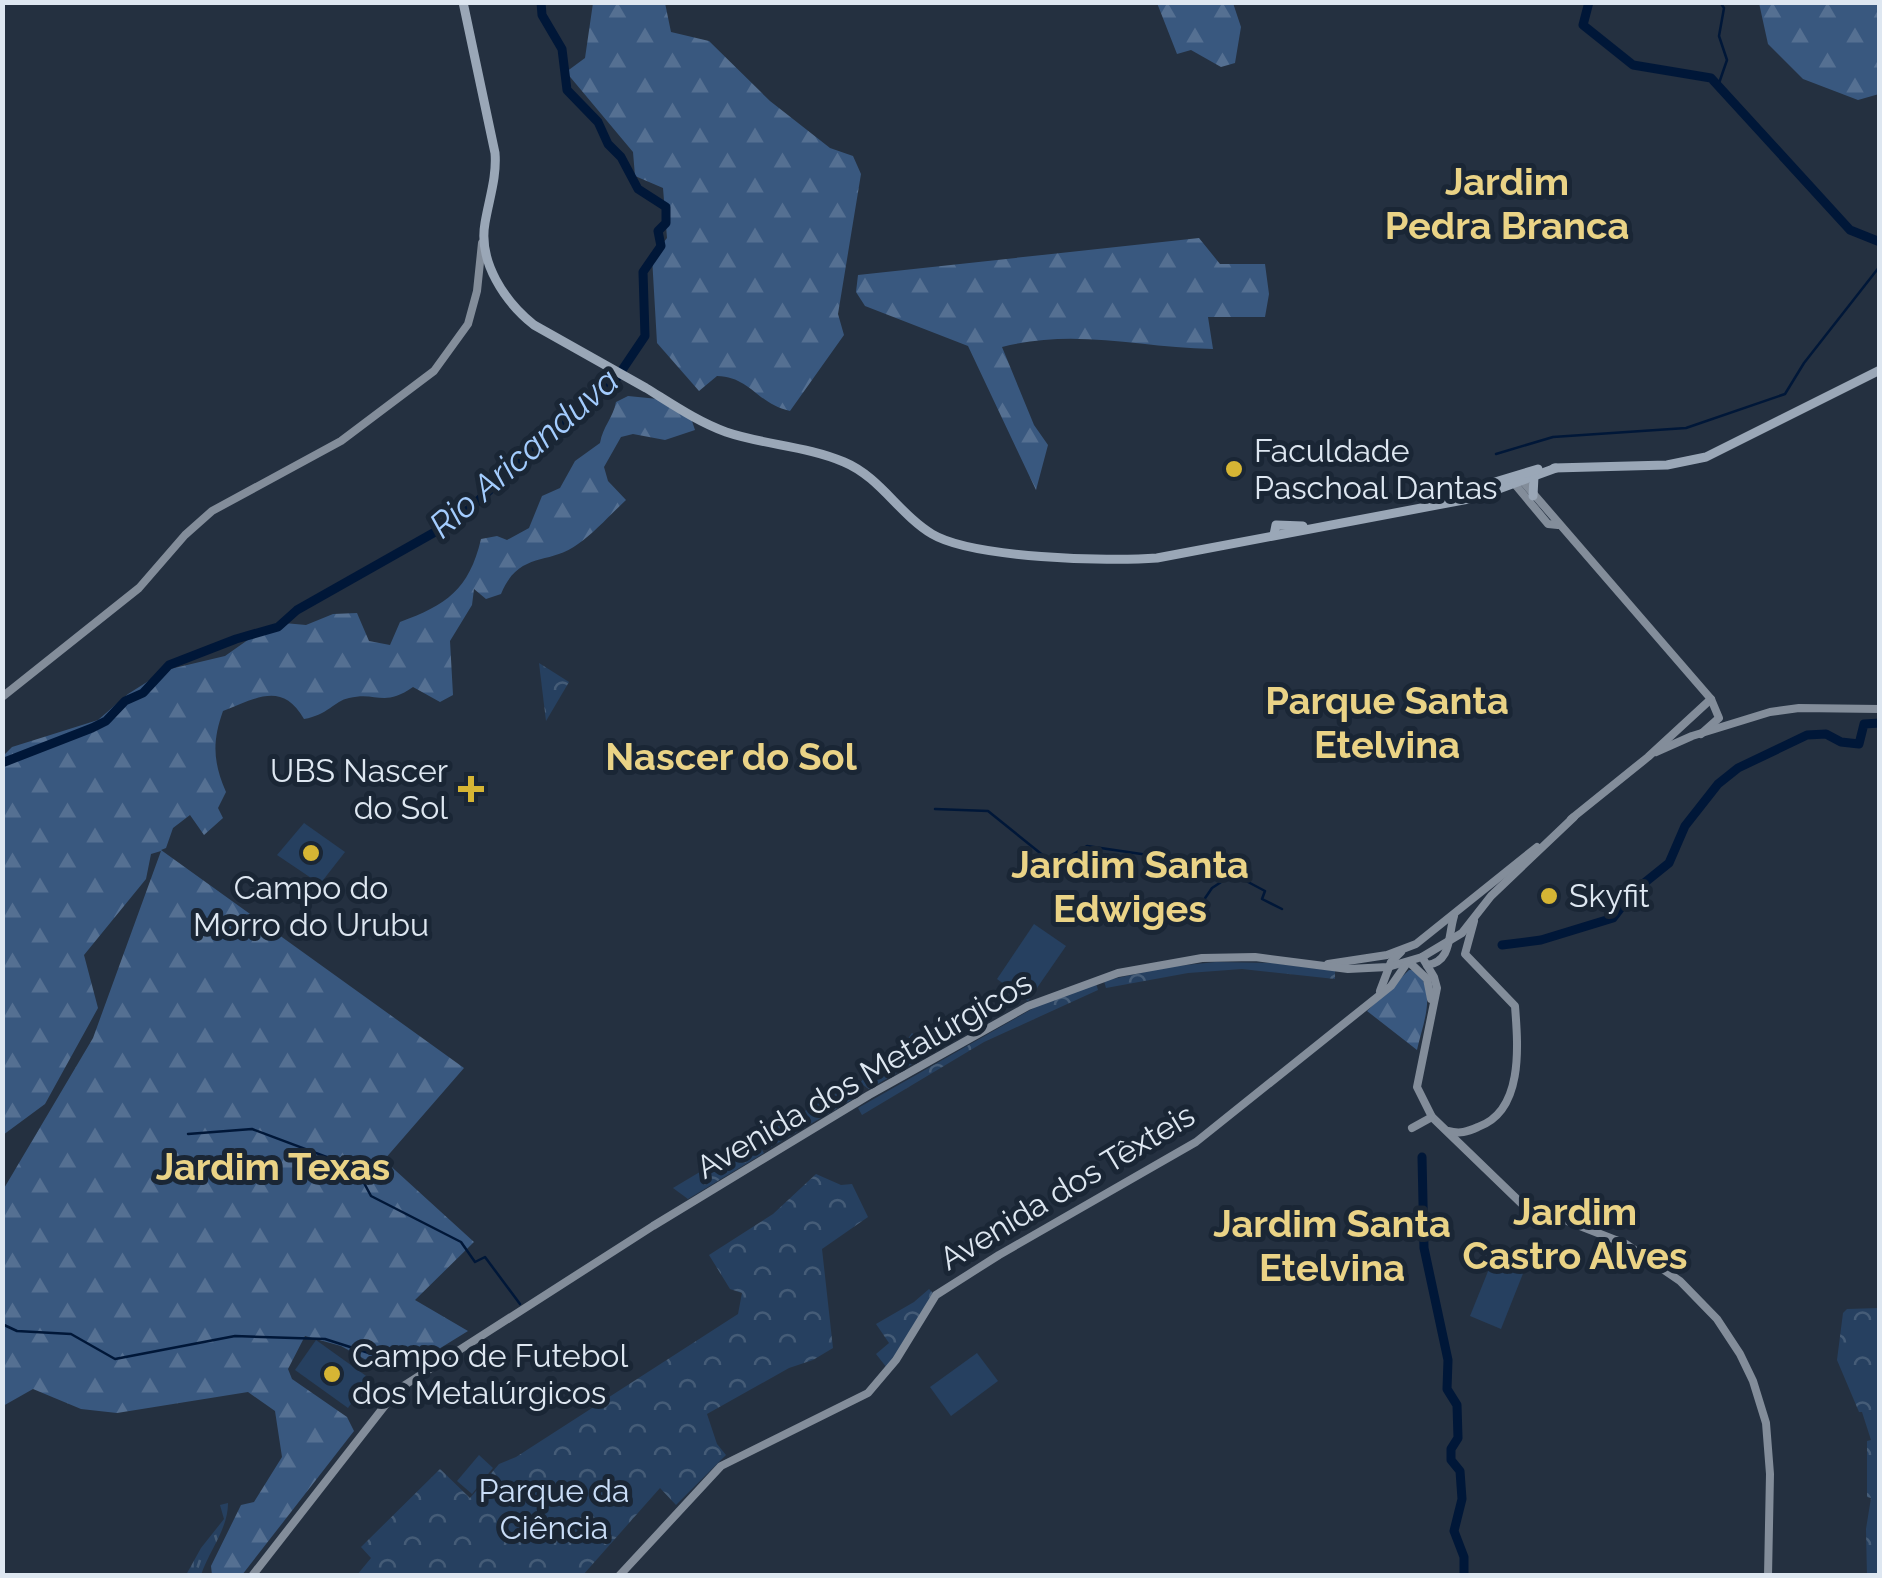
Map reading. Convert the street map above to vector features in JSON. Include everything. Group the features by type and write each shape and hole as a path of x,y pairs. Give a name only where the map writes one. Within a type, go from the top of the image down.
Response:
{"main road":[{"path":"2,697 140,588 185,535 212,511 341,441 421,383 449,354 468,324 496,171 463,2"},
{"path":"484,230 491,267 515,309 534,324 725,432 849,464 930,533 962,546 1028,554 1138,560 1179,555 1495,492 1514,480 1556,468 1667,465 1706,457 1880,370"},
{"path":"1441,501 1556,468"},
{"path":"1532,496 1534,476"},
{"path":"1514,480 1711,698 1718,721 1696,736"},
{"path":"1514,480 1548,524 1558,525"},
{"path":"1694,714 1701,687"},
{"path":"1574,817 1648,757 1711,698"},
{"path":"1648,757 1736,722 1799,708 1880,709"},
{"path":"1718,713 1736,722"},
{"path":"1682,724 1696,736"},
{"name":"Avenida dos Metalúrgicos","path":"1315,964 1343,963 1402,951 1424,939 1574,817"},
{"name":"Avenida dos Metalúrgicos","path":"252,1576 397,1390 676,1212 869,1096 1028,1006 1118,973 1186,960 1255,957 1341,969 1424,962 1474,920 1491,896 1574,817"},
{"path":"1446,1130 1463,1133 1486,1124 1504,1108 1516,1069 1514,1006 1466,954 1474,920 1457,912 1449,942"},
{"path":"1424,939 1424,962 1437,988 1416,1087 1432,1117 1521,1203 1626,1244 1686,1285 1728,1334 1753,1381 1766,1423 1770,1474 1768,1576"},
{"name":"Avenida dos Têxteis","path":"1374,999 1383,987 1388,967 1402,951"},
{"path":"1408,963 1426,980 1431,1011"},
{"name":"Avenida dos Têxteis","path":"619,1576 721,1466 868,1393 896,1360 936,1295 1212,1131 1397,980 1408,963"},
{"path":"1412,1128 1432,1117"},
{"path":"1463,1133 1472,1158"}],"green space":[{"path":"593,3 665,3 671,32 709,41 770,101 830,148 853,156 861,174 838,314 844,335 790,411 729,378 717,376 699,391 657,343 652,257 667,238 663,188 635,176 633,152 566,72 585,58"},
{"path":"1157,3 1233,3 1241,27 1235,63 1221,67 1191,50 1177,54"},
{"path":"1759,3 1879,3 1879,94 1858,100 1803,79 1768,44"},
{"path":"1199,238 1220,264 1265,264 1269,294 1265,317 1208,317 1213,349 1082,339 1002,347 1034,425 1048,445 1036,490 968,346 865,306 856,292 858,275"},
{"path":"628,396 658,399 691,418 695,430 665,440 633,434 621,437 604,467 608,481 626,500 578,544 517,571 501,594 486,599 474,589 472,605 450,641 453,695 440,702 413,687 394,697 349,698 304,719 296,707 278,696 258,698 223,711 216,752 226,792 218,808 223,818 204,835 190,815 173,828 166,848 161,850 464,1068 384,1160 474,1242 415,1300 468,1331 408,1368 377,1366 341,1346 305,1336 288,1369 292,1379 347,1417 354,1431 242,1575 212,1575 211,1566 241,1505 254,1502 282,1457 275,1411 248,1392 117,1413 81,1409 33,1389 3,1406 3,1190 93,1038 161,851 151,854 146,879 84,955 98,1008 45,1104 3,1135 3,756 12,747 98,720 128,694 166,670 225,656 252,637 284,623 306,625 333,614 357,613 369,641 390,645 400,622 443,602 462,583 481,539 497,536 507,540 529,528 542,496 560,488 575,461 600,443 616,402"},
{"path":"539,663 569,682 546,721"},
{"name":"Campo do Morro do Urubu","path":"304,823 345,852 320,884 277,855"},
{"path":"1034,924 1066,946 1028,1001 997,979"},
{"path":"1216,962 1274,963 1335,971 1335,979 1242,969 1188,973 1106,988 1104,981 1167,967"},
{"path":"1409,970 1416,970 1422,979 1427,998 1417,1050 1367,1011"},
{"path":"1096,983 1098,990 984,1042 862,1115 858,1108 1039,1005"},
{"path":"912,1033 936,1050 869,1089 860,1083 880,1058 890,1063"},
{"path":"850,1086 860,1095 771,1147 763,1134"},
{"path":"755,1139 764,1153 688,1199 673,1188"},
{"name":"Parque da Ciência","path":"816,1174 841,1185 852,1184 868,1217 822,1249 833,1348 707,1414 717,1444 726,1455 676,1505 660,1488 583,1575 357,1575 371,1558 361,1547 440,1469 470,1498 499,1464 516,1457 738,1314 742,1293 730,1289 709,1255 773,1214"},
{"path":"1495,1254 1526,1266 1501,1329 1470,1316"},
{"path":"929,1289 934,1294 887,1368 876,1354 889,1343 876,1324"},
{"path":"1879,1308 1880,1575 1867,1576 1866,1529 1871,1498 1867,1497 1867,1441 1871,1440 1837,1360 1843,1313 1847,1309"},
{"name":"Campo de Futebol dos Metalúrgicos","path":"316,1340 369,1378 348,1408 295,1370"},
{"path":"977,1353 998,1381 951,1416 930,1387"},
{"path":"479,1455 493,1468 472,1494 457,1481"},
{"path":"228,1503 222,1531 201,1575 186,1575 224,1519 220,1505"}],"waterway":[{"name":"Rio Aricanduva","path":"2,763 106,721 125,701 143,693 169,665 278,627 297,610 458,519 580,408 612,385 645,336 643,272 661,246 658,231 666,223 666,207 638,189 598,122 567,90 562,49 542,15 541,2"},
{"path":"1589,2 1583,25 1633,65 1711,78 1850,230 1880,242"},
{"path":"1718,86 1727,60 1719,36 1724,8 1720,2"},
{"path":"1496,454 1553,437 1686,428 1785,394 1804,363 1880,266"},
{"path":"1502,945 1541,940 1613,918 1633,892 1669,863 1685,826 1718,784 1738,768 1807,735 1826,734 1841,742 1859,744 1864,724 1880,723"},
{"path":"935,809 988,811 1055,865 1087,846 1189,861 1199,866 1216,865 1265,891 1262,899 1282,909"},
{"path":"1113,911 1151,923 1179,918 1197,910 1212,888 1235,873"},
{"path":"188,1134 252,1129 356,1168 371,1196 461,1242 475,1262 485,1257 520,1304"},
{"path":"1422,1157 1424,1248 1448,1360 1447,1389 1457,1405 1458,1438 1451,1449 1451,1460 1460,1471 1462,1499 1454,1531 1464,1557 1464,1576"},
{"path":"2,1324 17,1331 71,1334 115,1359 235,1336 325,1339 394,1361 429,1363"}],"place":[{"name":"Faculdade Paschoal Dantas","path":"1234,469"},
{"name":"UBS Nascer do Sol","path":"471,789"},
{"name":"Campo do Morro do Urubu","path":"311,853"},
{"name":"Skyfit","path":"1549,896"},
{"name":"Campo de Futebol dos Metalúrgicos","path":"332,1374"}],"district":[{"name":"Jardim Pedra Branca","path":"1507,204"},
{"name":"Parque Santa Etelvina","path":"1387,723"},
{"name":"Nascer do Sol","path":"731,757"},
{"name":"Jardim Santa Edwiges","path":"1130,887"},
{"name":"Jardim Texas","path":"273,1167"},
{"name":"Jardim Castro Alves","path":"1575,1234"},
{"name":"Jardim Santa Etelvina","path":"1332,1246"}]}
